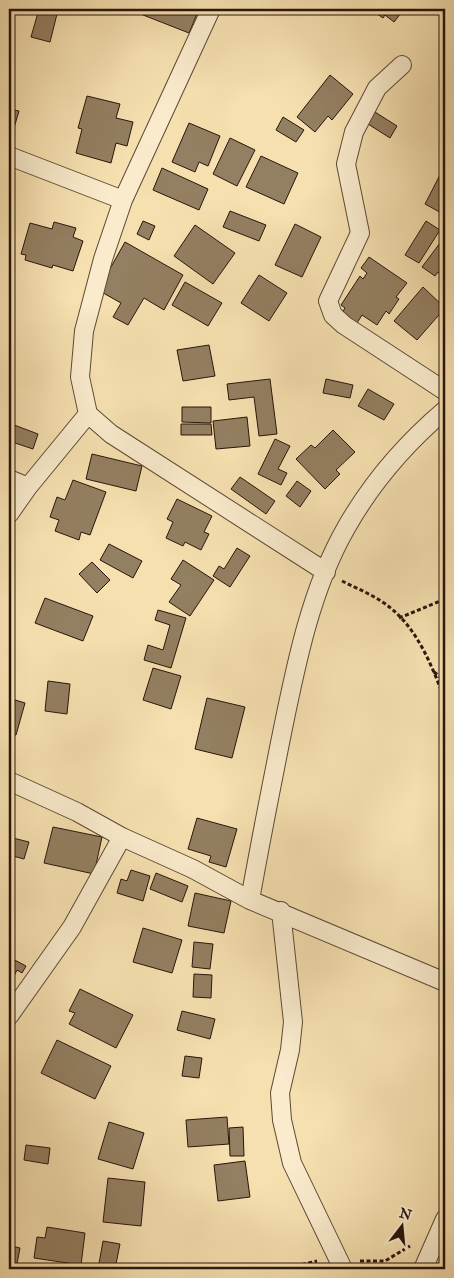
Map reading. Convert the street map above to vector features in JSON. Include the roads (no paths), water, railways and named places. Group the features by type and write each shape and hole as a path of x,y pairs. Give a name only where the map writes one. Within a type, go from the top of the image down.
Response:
{"street":[{"path":"211,9 123,200 103,258 84,331 80,377 88,414 111,434 326,572"},
{"path":"402,65 377,88 354,132 346,164 360,233 328,301 333,315 344,325 445,391"},
{"path":"9,156 123,200"},
{"path":"250,900 291,685 304,634 326,572 345,530 364,497 399,453 445,410"},
{"path":"9,514 28,487 88,414"},
{"path":"9,479 28,487"},
{"path":"9,781 77,812 122,837 193,869 250,900 281,911 445,982"},
{"path":"9,1016 17,1008 72,927 122,837"},
{"path":"281,911 293,1022 290,1050 280,1093 282,1120 292,1163 340,1264"},
{"path":"423,1269 445,1219"}]}
